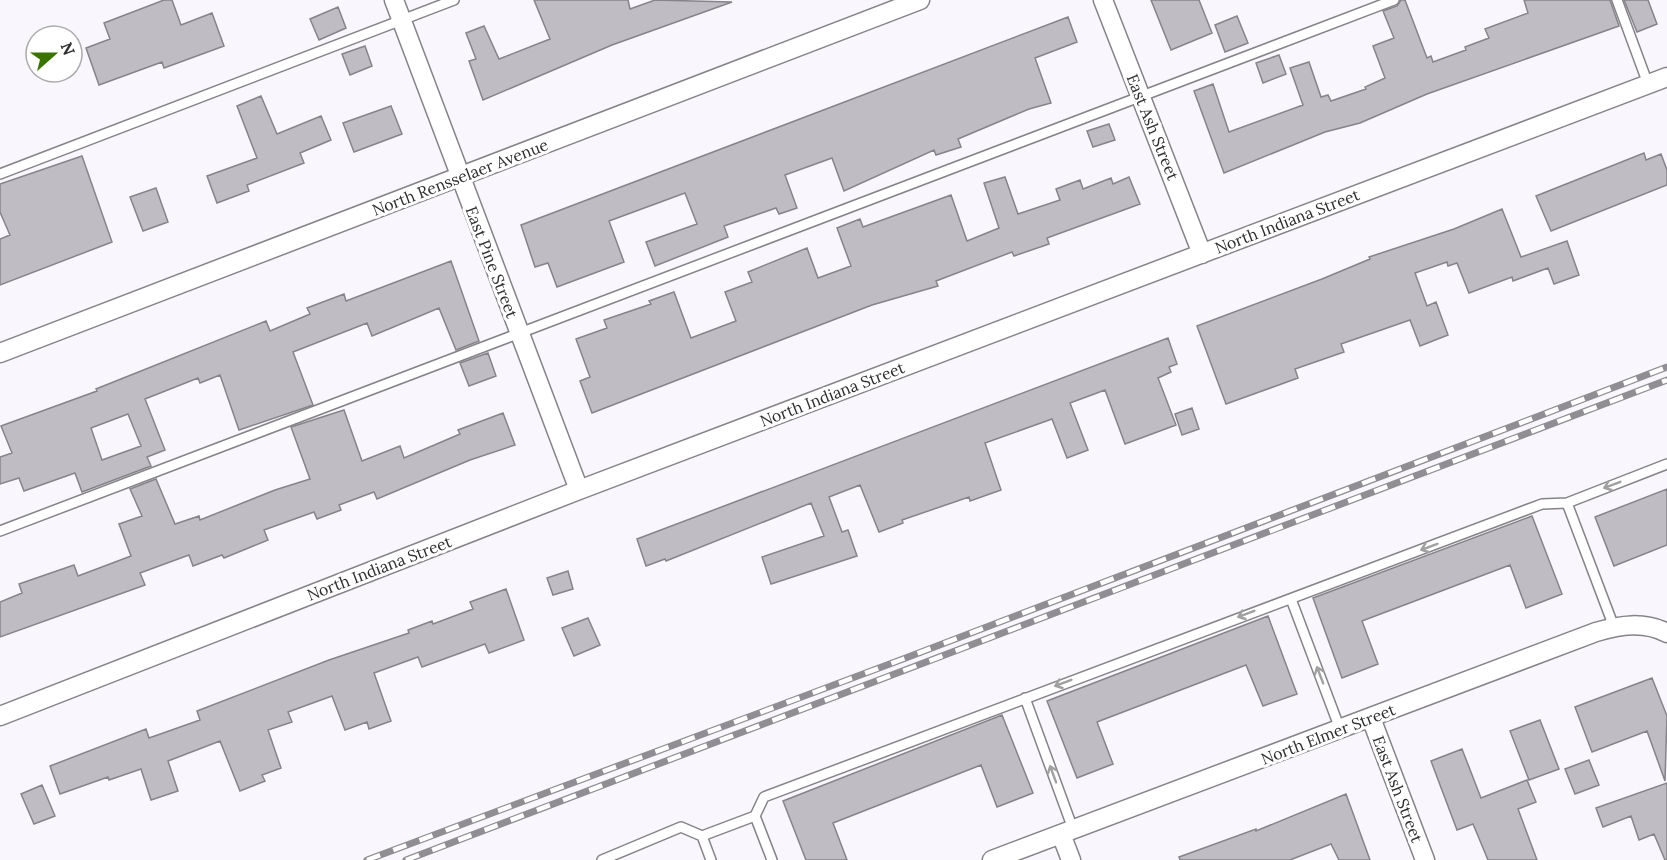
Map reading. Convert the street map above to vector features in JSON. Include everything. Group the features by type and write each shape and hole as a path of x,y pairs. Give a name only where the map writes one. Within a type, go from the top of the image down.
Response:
{"street":[{"name":"East Pine Street","path":"394,0 579,490"},
{"name":"North Rensselaer Avenue","path":"0,354 920,0"},
{"name":"East Ash Street","path":"1102,0 1202,254"},
{"name":"North Indiana Street","path":"0,716 579,490 1667,77"},
{"name":"North Elmer Street","path":"992,860 1614,627 1644,625 1667,633"},
{"name":"East Ash Street","path":"1371,718 1425,860"},
{"path":"1067,831 1071,860"}],"lane":[{"path":"0,174 454,0"},
{"path":"0,531 519,334 871,197 1141,98 1394,0"},
{"path":"1617,0 1648,84"},
{"path":"602,860 681,827 702,836 755,816 764,797 1542,504 1567,503 1667,464"},
{"path":"1567,503 1614,627"},
{"path":"1291,599 1340,729"},
{"path":"1025,698 1067,831"},
{"path":"755,816 772,860"},
{"path":"702,836 711,860"}],"building":[{"path":"164,0 172,0 181,25 212,13 224,46 164,68 162,62 99,85 86,48 110,39 104,23"},
{"path":"534,0 628,0 630,9 655,0 732,2 612,45 483,100 469,61 476,59 466,33 484,26 499,59 550,39"},
{"path":"1151,0 1199,0 1212,33 1171,50"},
{"path":"1401,0 1405,0 1427,58 1431,56 1433,62 1466,50 1465,47 1489,38 1485,29 1528,13 1524,0 1610,0 1619,26 1427,94 1360,123 1325,132 1224,173 1194,91 1213,84 1229,132 1303,105 1290,68 1309,62 1321,97 1328,95 1331,101 1366,89 1365,87 1385,78 1373,46 1394,38 1383,11 1397,6"},
{"path":"1624,0 1648,0 1657,24 1637,32"},
{"path":"338,7 346,28 319,40 310,19"},
{"path":"1237,16 1248,43 1225,52 1215,25"},
{"path":"1068,17 1077,42 1035,58 1051,103 1029,109 958,139 961,147 936,155 934,150 844,191 832,158 785,175 797,208 779,214 776,208 724,226 728,237 655,266 646,242 697,224 685,193 609,221 624,262 557,287 548,263 535,267 521,225"},
{"path":"365,46 372,66 350,75 342,54"},
{"path":"1279,55 1286,74 1263,83 1256,63"},
{"path":"261,96 277,134 321,116 331,140 300,153 304,163 247,185 249,191 217,203 207,176 257,158 237,106"},
{"path":"391,106 402,134 354,152 343,123"},
{"path":"1109,124 1115,140 1093,147 1087,131"},
{"path":"1644,153 1646,160 1661,154 1667,170 1667,185 1551,231 1536,196"},
{"path":"82,156 112,242 0,285 0,239 10,235 0,212 0,184"},
{"path":"1005,177 1018,214 1060,200 1056,189 1080,180 1083,189 1111,178 1113,184 1129,177 1140,204 1047,238 1049,244 1014,256 1012,252 936,281 938,286 872,305 592,413 580,381 590,377 576,339 607,328 604,320 651,304 649,301 674,292 691,338 736,321 725,292 752,282 748,272 807,248 818,278 851,266 837,228 860,219 863,227 951,195 967,241 999,228 984,183"},
{"path":"156,188 168,222 143,231 130,197"},
{"path":"1502,209 1521,257 1567,241 1579,275 1554,284 1548,268 1513,281 1512,277 1469,293 1457,263 1448,266 1447,262 1415,273 1427,306 1436,302 1448,335 1420,346 1410,320 1341,344 1344,352 1295,369 1298,378 1226,404 1197,326 1322,279 1370,259 1369,257 1454,229"},
{"path":"451,261 479,341 456,350 439,308 372,336 367,323 293,352 313,405 239,430 220,375 200,383 198,378 145,399 165,450 147,457 151,466 82,492 75,473 24,491 19,478 0,484 0,457 12,453 1,426 97,391 96,389 266,321 270,331 310,314 307,308 344,294 346,301","holes":["128,414 141,446 102,460 91,428"]},
{"path":"1168,338 1177,364 1169,367 1171,372 1158,378 1176,425 1125,444 1105,390 1070,403 1088,450 1067,458 1052,419 985,443 1001,490 970,501 969,497 902,520 903,523 879,532 860,485 829,497 842,532 848,530 857,556 771,584 762,557 824,536 811,503 666,561 665,559 646,566 637,539"},
{"path":"488,353 496,376 469,386 460,363"},
{"path":"1192,408 1199,429 1182,435 1175,414"},
{"path":"344,410 362,461 400,446 404,458 460,434 458,430 503,413 515,445 470,460 377,499 374,492 339,505 341,510 317,519 314,512 264,530 268,540 224,558 222,555 193,566 189,555 140,573 145,585 0,637 0,602 22,593 19,584 74,565 78,576 131,556 119,524 142,516 130,489 156,479 175,524 199,516 200,520 275,490 310,479 291,427"},
{"path":"1667,489 1667,545 1614,566 1595,517"},
{"path":"1532,516 1562,594 1526,608 1510,565 1362,621 1378,664 1342,678 1313,598"},
{"path":"568,571 573,589 553,595 547,578"},
{"path":"506,589 524,640 489,653 485,644 422,667 418,657 374,673 391,721 369,729 367,722 345,730 332,696 288,712 292,722 268,730 281,768 262,775 265,781 240,791 220,741 168,761 178,791 151,800 141,769 109,780 108,777 60,794 50,766 146,729 149,738 200,720 197,711 329,660 409,633 408,630 432,621 433,624 473,609 470,602"},
{"path":"1268,616 1297,694 1263,706 1246,665 1097,722 1113,764 1077,778 1047,701"},
{"path":"588,618 600,645 574,656 562,628"},
{"path":"1652,678 1667,716 1665,781 1647,731 1592,752 1575,707"},
{"path":"1002,715 1033,793 997,807 981,765 833,823 847,860 806,860 783,801"},
{"path":"1540,720 1559,769 1529,780 1510,731"},
{"path":"1462,749 1481,798 1527,780 1536,802 1518,809 1537,860 1488,860 1473,824 1457,830 1431,761"},
{"path":"1589,760 1599,785 1575,794 1565,769"},
{"path":"1667,783 1667,860 1654,834 1639,840 1631,816 1603,827 1596,808"},
{"path":"42,785 55,816 34,824 21,794"},
{"path":"1346,794 1370,860 1339,860 1331,844 1290,860 1180,860 1179,857 1256,829 1256,831"}],"railway":[{"path":"367,860 903,659 1667,367"},
{"path":"406,860 1667,380"}]}
